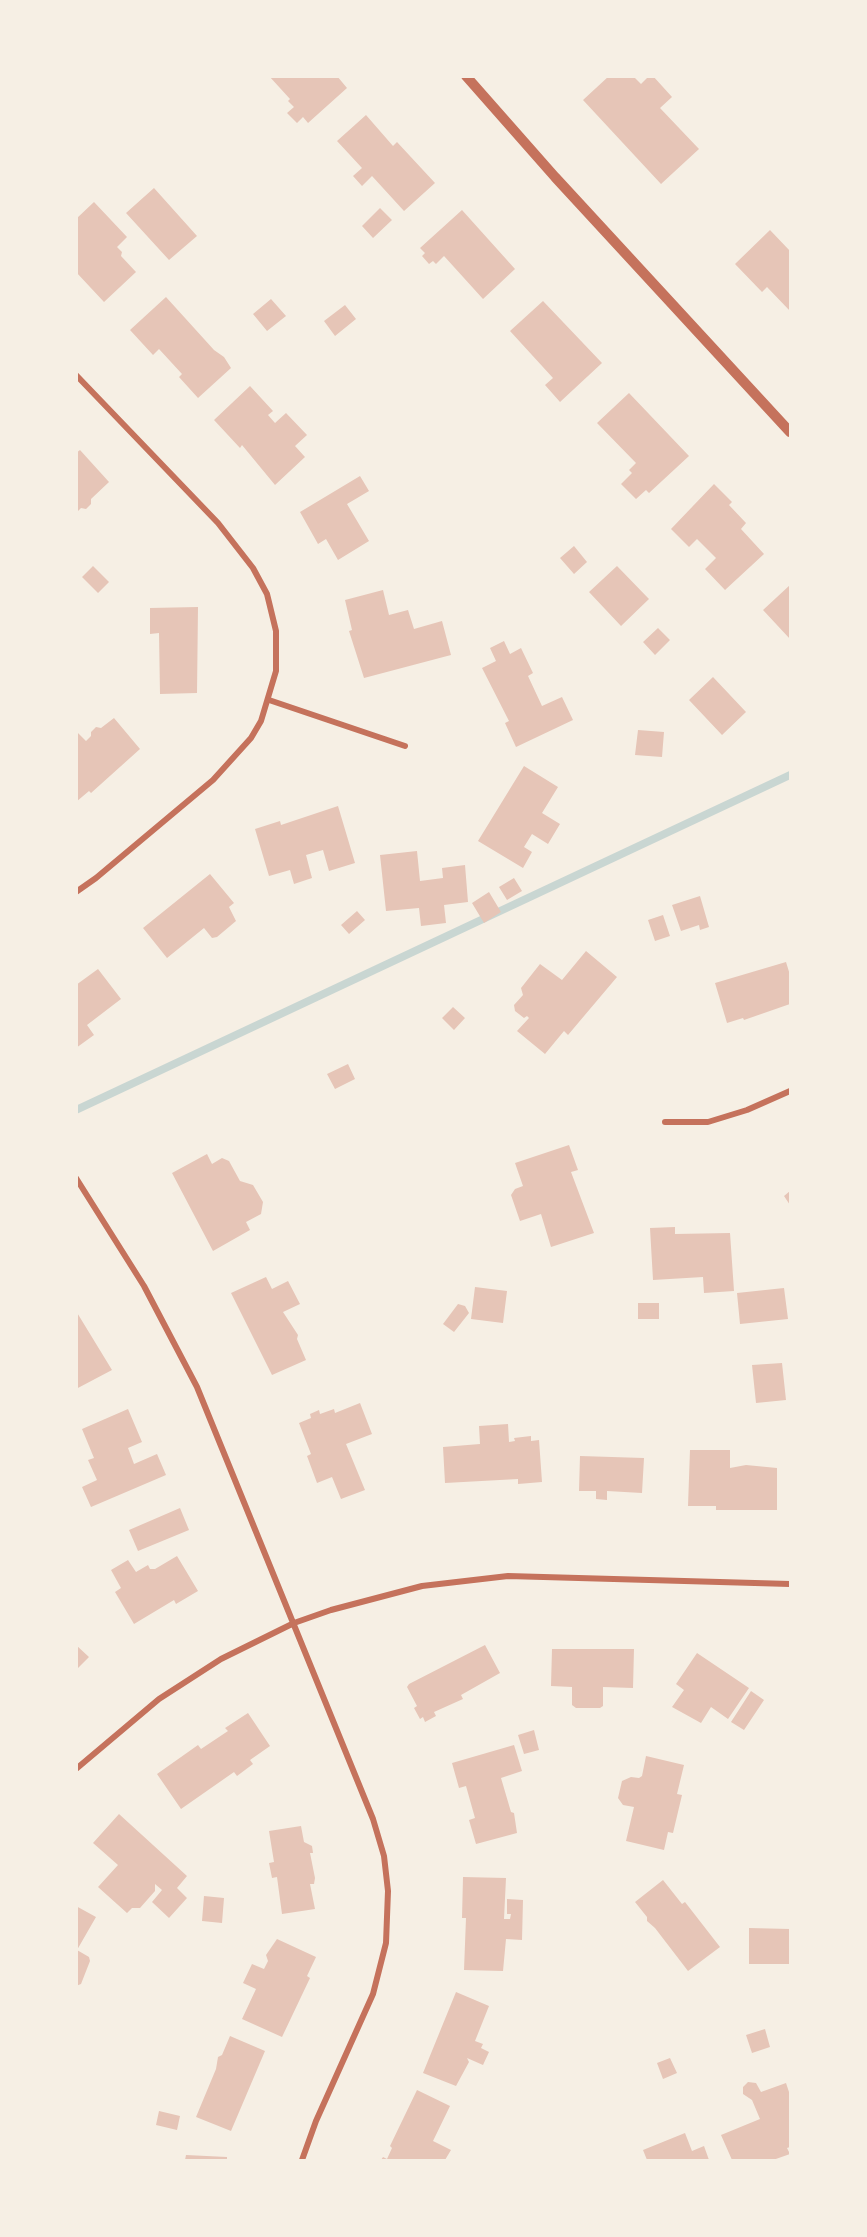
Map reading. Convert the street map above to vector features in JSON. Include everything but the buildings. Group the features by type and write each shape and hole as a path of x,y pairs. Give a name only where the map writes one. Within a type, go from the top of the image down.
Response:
{"street":[{"path":"472,78 555,177 790,432"},
{"path":"76,375 218,524 254,568 267,594 276,631 276,671 269,700 251,738 213,780 96,878 76,892"},
{"path":"269,700 405,746"},
{"path":"664,1122 683,1124 708,1122 747,1110 790,1091"},
{"path":"76,1178 144,1286 197,1388 373,1819 384,1856 388,1891 386,1942 373,1994 316,2121 302,2160"},
{"path":"76,1769 159,1699 221,1659 294,1623 331,1610 422,1586 508,1576 790,1584"}],"waterway":[{"path":"76,1110 790,775"}]}
